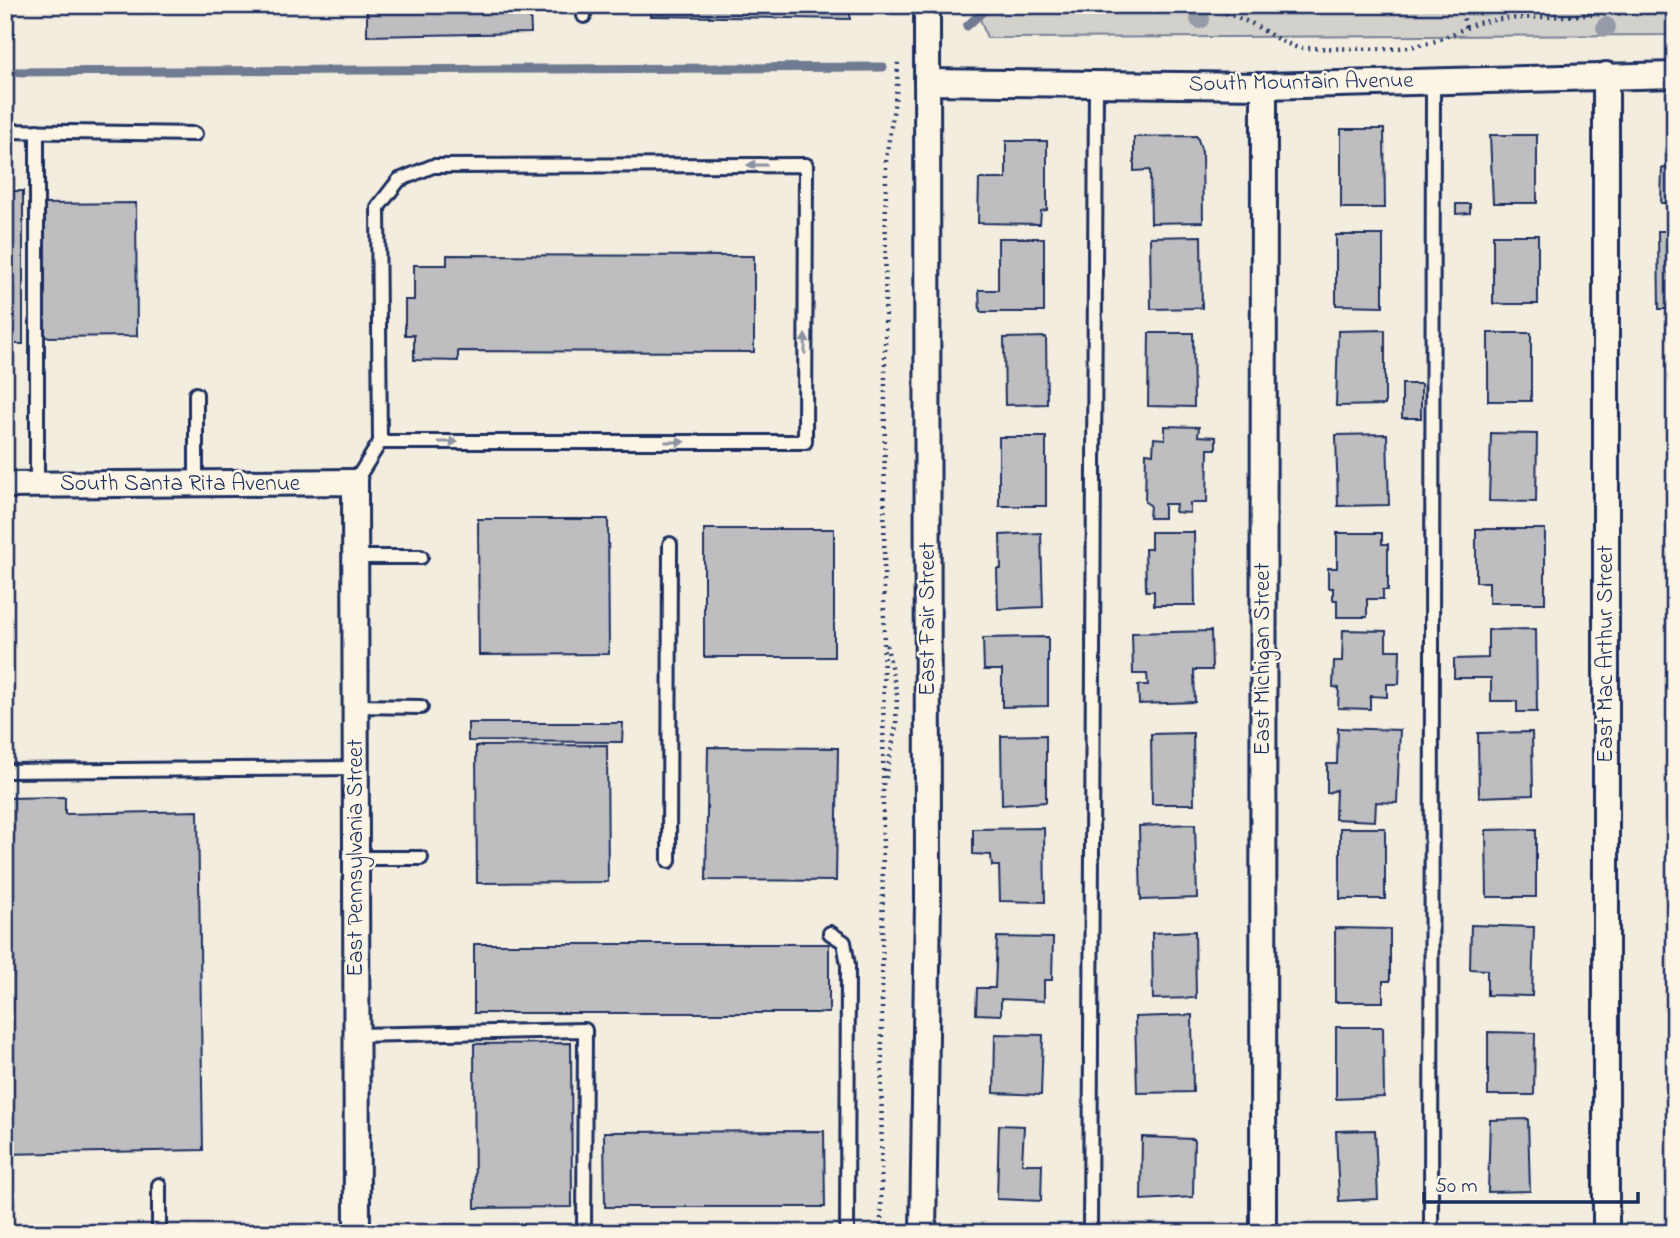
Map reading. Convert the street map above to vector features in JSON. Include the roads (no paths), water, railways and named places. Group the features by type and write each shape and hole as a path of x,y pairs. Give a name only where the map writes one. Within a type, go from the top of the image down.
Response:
{"street":[{"name":"East Fair Street","path":"923,1233 928,901 927,5"},
{"name":"East Mac Arthur Street","path":"1605,75 1606,1233"},
{"name":"South Mountain Avenue","path":"927,82 1264,86 1675,75"},
{"name":"East Michigan Street","path":"1263,1233 1264,86"},
{"name":"South Santa Rita Avenue","path":"5,485 355,482"},
{"name":"East Pennsylvania Street","path":"355,482 357,1233"}],"lane":[{"path":"1431,1233 1433,80"},
{"path":"1090,1233 1096,84"},
{"path":"5,131 195,134"},
{"path":"37,131 37,484"},
{"path":"355,482 380,442 378,207 399,180 433,166 806,165 804,442 380,442"},
{"path":"196,394 196,483"},
{"path":"670,544 670,861"},
{"path":"356,557 421,557"},
{"path":"356,706 421,706"},
{"path":"5,771 356,768"},
{"path":"356,858 421,858"},
{"path":"830,933 844,942 848,965 847,1233"},
{"path":"356,1035 585,1030 584,1233"},
{"path":"159,1185 159,1233"}],"waterway":[{"path":"967,26 990,5"},
{"path":"5,72 883,67"}]}
